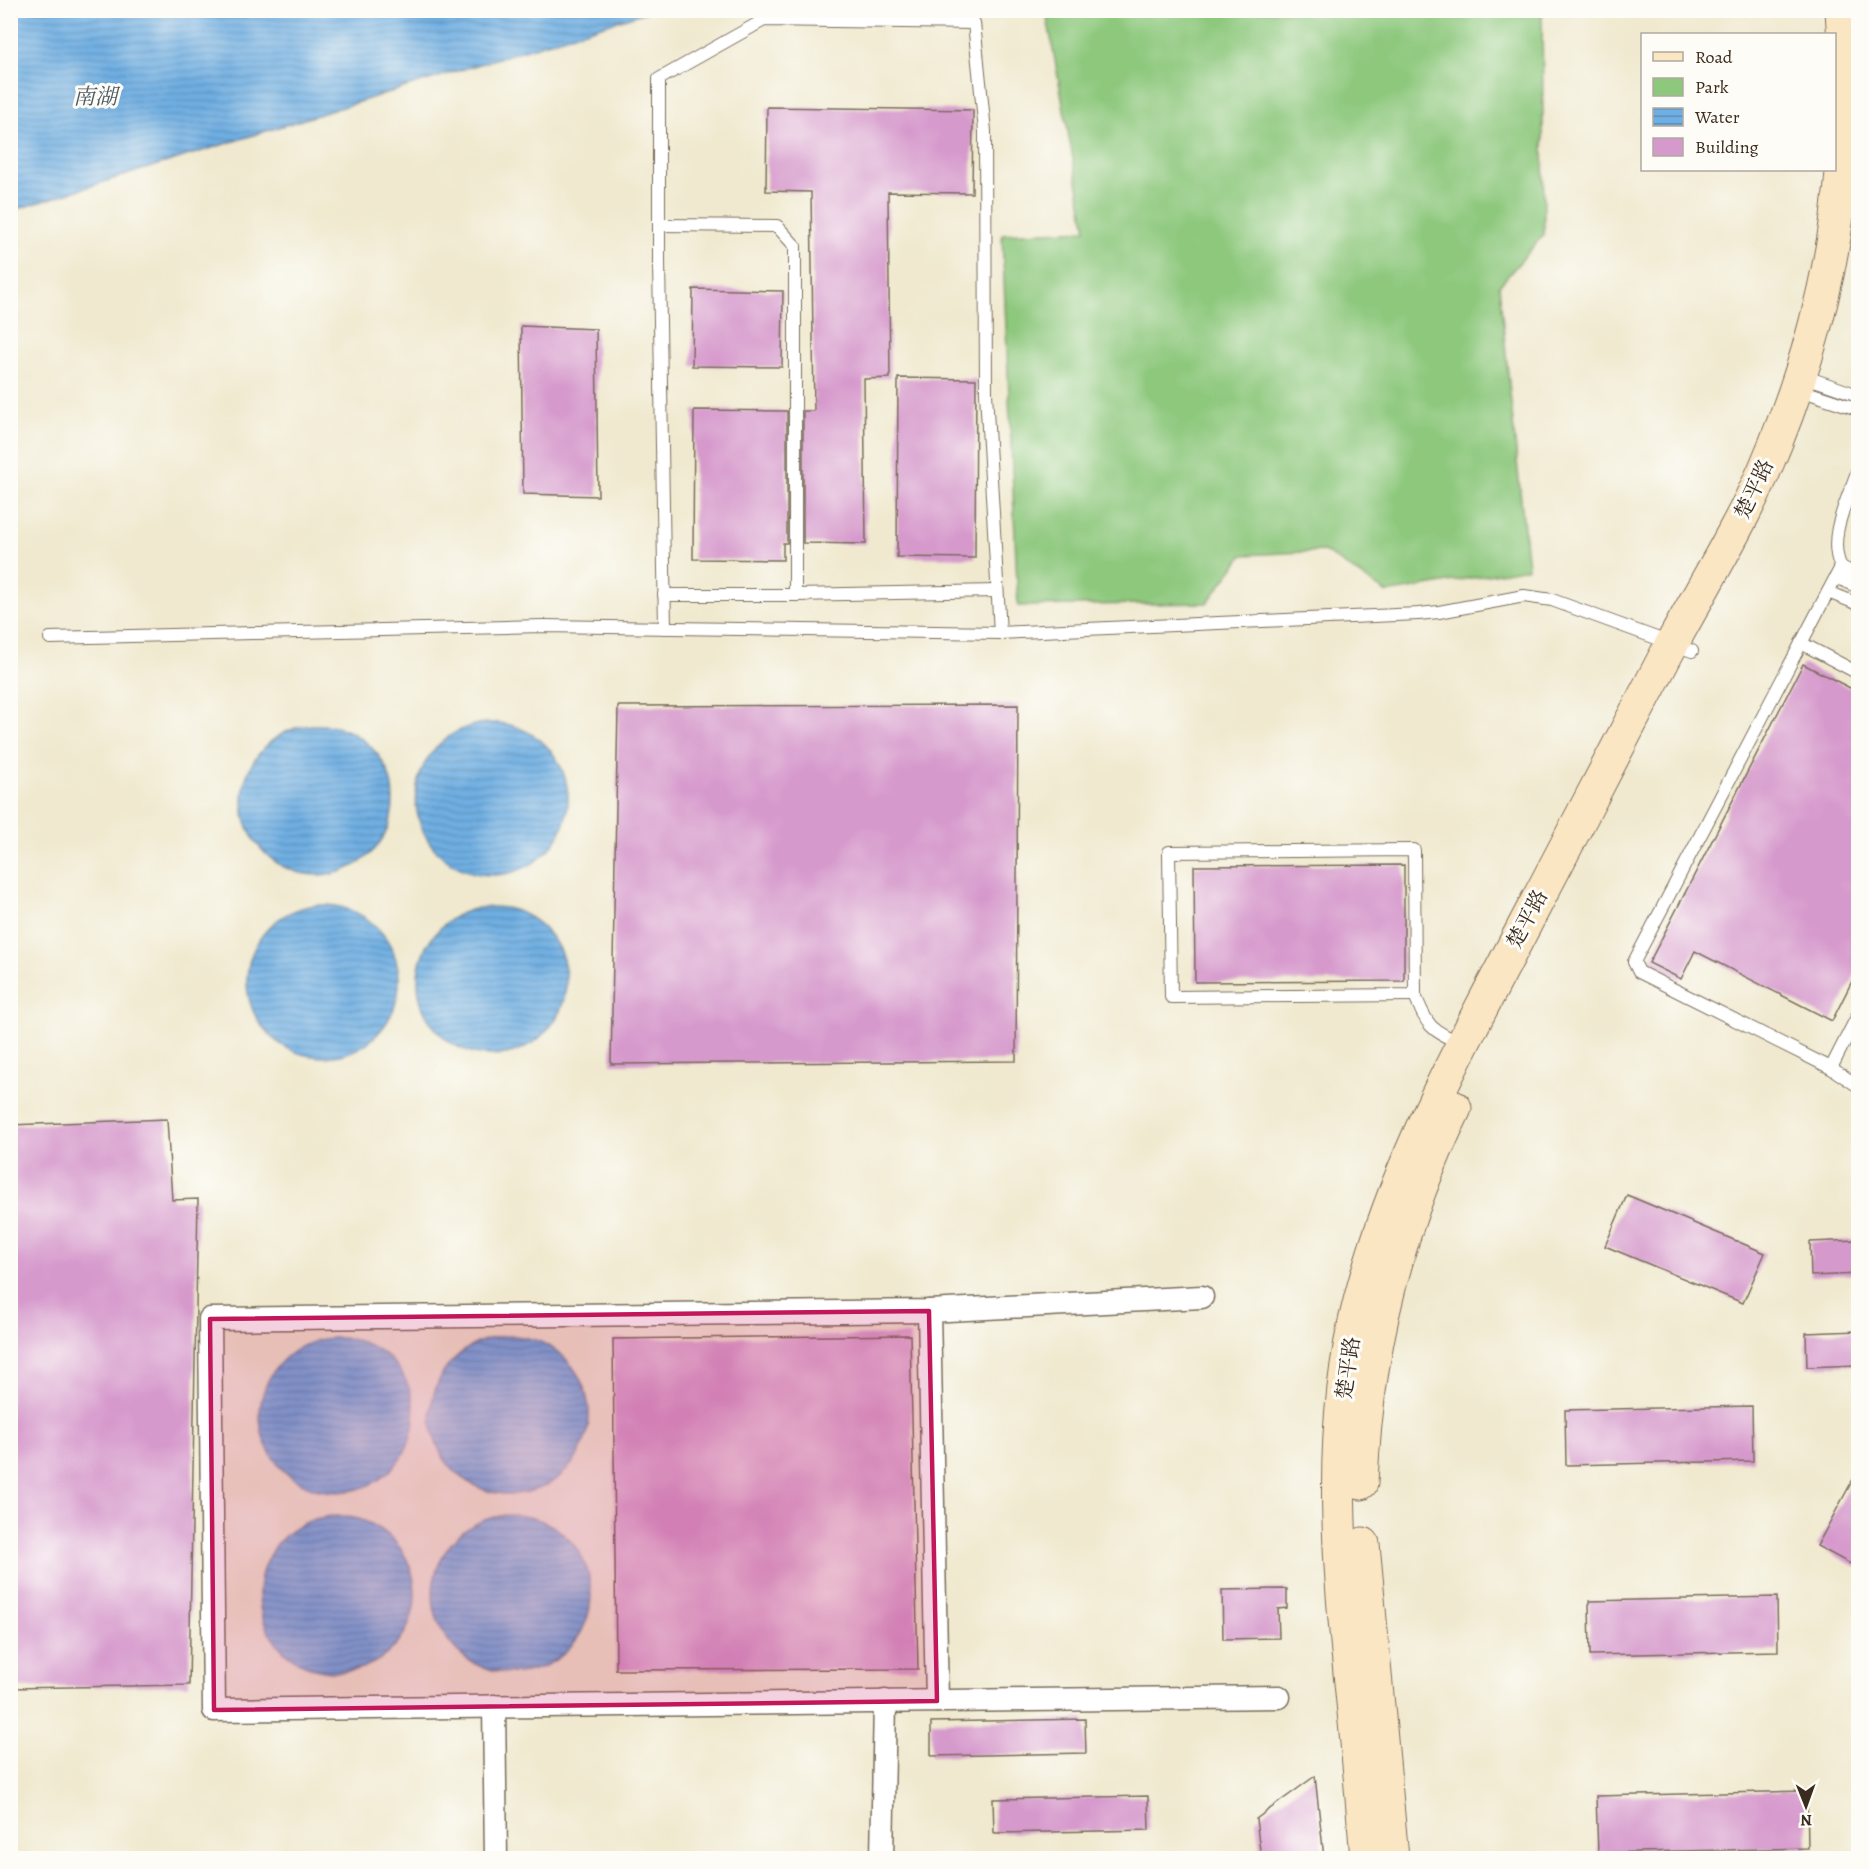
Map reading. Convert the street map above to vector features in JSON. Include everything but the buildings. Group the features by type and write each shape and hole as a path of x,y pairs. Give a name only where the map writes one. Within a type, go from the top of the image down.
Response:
{"main road":[{"name":"楚平路","path":"1367,1858 1345,1623 1338,1483 1339,1442 1350,1342 1376,1242 1410,1152 1462,1043 1682,647 1777,491 1795,451 1808,385 1812,338 1830,259 1842,178 1845,107 1842,10"},
{"name":"楚平路","path":"1808,385 1842,305 1850,263 1858,195"},
{"name":"楚平路","path":"1392,1858 1364,1558 1360,1485 1362,1443 1384,1303 1400,1246 1451,1116 1682,647"}],"street":[{"path":"1202,1297 928,1311 210,1319 214,1710 1279,1697"},
{"path":"928,1311 937,1701"},
{"path":"882,1858 885,1701"},
{"path":"494,1706 496,1858"}],"lane":[{"path":"665,628 659,79 764,20 974,23 985,131 986,393 1000,633"},
{"path":"659,225 777,226 795,246 795,595"},
{"path":"1808,385 1858,395"},
{"path":"1808,385 1858,409"},
{"path":"1858,470 1837,533 1835,548 1838,572 1634,962 1639,972 1858,1083"},
{"path":"1838,572 1858,575"},
{"path":"1838,572 1858,587"},
{"path":"664,595 998,591"},
{"path":"1828,592 1858,604"},
{"path":"50,638 543,626 1000,633 1418,614 1524,597 1552,600 1682,647"},
{"path":"1801,643 1858,673"},
{"path":"1416,995 1171,997 1169,852 1414,850 1416,995 1431,1027 1439,1034 1462,1043"},
{"path":"1831,1068 1858,1015"}],"highlighted area":[{"path":"929,1311 937,1701 214,1710 210,1319"}],"green space":[{"path":"1046,11 1542,11 1544,234 1499,286 1528,568 1387,593 1324,551 1243,555 1207,603 1018,606 1002,234 1086,230"}],"water":[{"name":"南湖","path":"11,10 649,10 649,11 11,211"},
{"path":"492,723 521,729 546,745 562,770 568,799 562,828 546,853 521,869 492,875 463,869 438,853 422,828 416,799 422,770 438,745 463,729"},
{"path":"318,725 347,730 360,737 371,747 381,758 388,771 393,800 388,829 381,842 371,853 360,863 347,870 318,875 289,870 276,863 265,853 255,842 248,829 243,800 248,771 255,758 265,747 276,737 289,730"},
{"path":"323,905 352,910 377,927 394,952 399,981 394,1010 377,1035 352,1052 323,1057 294,1052 269,1035 252,1010 247,981 252,952 269,927 294,910"},
{"path":"492,907 506,908 520,913 533,919 544,929 554,940 560,953 565,967 565,995 560,1009 554,1022 544,1033 533,1043 520,1049 506,1054 492,1055 478,1054 464,1049 451,1043 440,1033 430,1022 424,1009 419,995 418,981 419,967 424,953 430,940 440,929 451,919 464,913 478,908"},
{"path":"510,1336 525,1337 540,1342 554,1349 566,1359 576,1371 583,1385 588,1400 588,1430 583,1445 576,1459 566,1471 554,1481 540,1488 525,1493 510,1494 495,1493 480,1488 466,1481 454,1471 444,1459 437,1445 432,1430 431,1415 432,1400 437,1385 444,1371 454,1359 466,1349 480,1342 495,1337"},
{"path":"337,1338 352,1339 367,1344 392,1360 408,1385 413,1400 413,1430 408,1445 392,1470 367,1486 352,1491 337,1492 322,1491 307,1486 282,1470 266,1445 261,1430 260,1415 261,1400 266,1385 282,1360 307,1344 322,1339"},
{"path":"512,1515 527,1516 542,1521 556,1528 568,1538 578,1550 585,1564 590,1579 590,1609 585,1624 578,1638 568,1650 556,1660 542,1667 527,1672 512,1673 497,1672 482,1667 468,1660 456,1650 446,1638 439,1624 434,1609 433,1594 434,1579 439,1564 446,1550 456,1538 468,1528 482,1521 497,1516"},
{"path":"337,1516 367,1522 392,1539 409,1564 415,1594 409,1624 392,1649 367,1666 337,1672 307,1666 282,1649 265,1624 259,1594 265,1564 282,1539 307,1522"}]}
